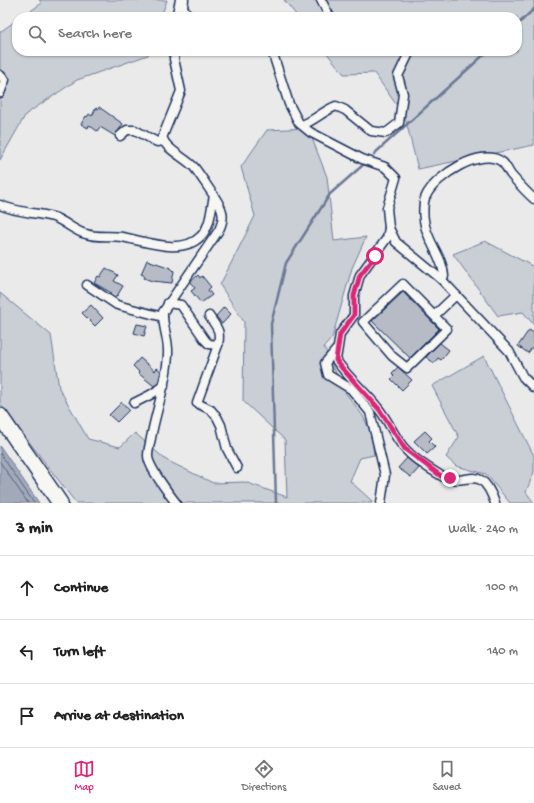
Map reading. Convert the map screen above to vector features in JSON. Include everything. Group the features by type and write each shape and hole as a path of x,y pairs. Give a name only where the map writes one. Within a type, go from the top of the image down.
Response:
{"highway":[{"path":"0,416 60,503"}],"street":[{"path":"177,12 180,0"},
{"path":"184,0 183,7 186,12"},
{"path":"321,0 327,12"},
{"path":"174,56 181,91 162,138 165,145 185,158 195,169 214,196 224,214 223,221 210,246 163,312 168,337 168,354 164,386 153,426 148,457 162,484 176,503"},
{"path":"274,56 290,104 302,125 310,132 362,159 384,167 396,178 387,208 389,228 387,238 360,275 354,296 354,315 340,334 336,350 336,360 379,409 405,449 441,476 457,479 478,478 485,482 495,503"},
{"path":"302,125 309,123 325,110 336,106 344,110 371,131 386,134 399,124 403,94 398,76 408,56"},
{"path":"0,75 5,80 0,93"},
{"path":"120,136 127,130 135,130 156,142 164,141"},
{"path":"441,278 444,276 444,265 432,247 424,220 425,196 439,180 473,159 486,156 502,162 523,189 533,194"},
{"path":"0,205 15,211 44,214 56,218 85,234 122,237 146,243 175,247 201,237 206,229 214,196"},
{"path":"389,228 396,242 441,278 456,296 509,351 523,377 534,388"},
{"path":"403,284 435,315 447,329 407,368 392,356 363,322 403,284"},
{"path":"87,285 117,305 163,317"},
{"path":"435,315 456,296"},
{"path":"168,303 181,305 205,340 209,344 218,345"},
{"path":"209,316 219,330 220,335 218,345 196,402 211,410 217,417 221,425 227,449 237,468"},
{"path":"336,350 325,363 328,375 351,388 370,412 374,421 385,475 381,503"},
{"path":"134,403 164,386"}],"shaded area":[{"path":"39,0 167,0 163,12 29,12 42,3"},
{"path":"284,0 534,0 534,145 418,169 405,117 374,73 344,74 329,56 522,56 522,12 294,12"},
{"path":"12,24 12,56 145,56 77,80 26,114 0,160 0,32"},
{"path":"308,128 327,177 334,241 366,237 352,268 332,338 324,347 345,392 363,416 371,433 374,455 360,458 350,481 372,501 372,503 76,503 0,404 0,293 51,335 59,388 88,439 120,447 135,433 166,460 213,483 245,482 287,497 285,440 243,401 244,322 220,285 255,216 241,167 267,130"},
{"path":"485,241 534,267 534,325 523,312 498,316 453,254"},
{"path":"484,356 534,456 534,472 526,492 534,503 510,503 486,474 456,466 446,457 459,437 432,386"}],"water":[{"path":"0,446 39,503 0,503"}],"building":[{"path":"99,107 123,124 115,136 100,127 97,131 89,125 88,128 81,124 86,116 87,117 89,114 92,116 96,108 98,109"},
{"path":"147,260 171,268 174,271 172,283 152,281 144,278 145,276 141,274"},
{"path":"106,268 118,275 114,281 123,286 117,296 94,283 98,276 100,277"},
{"path":"198,275 200,278 202,276 211,287 208,290 212,295 201,303 191,291 195,288 190,282"},
{"path":"403,292 439,329 410,358 372,321"},
{"path":"91,305 103,318 95,326 82,313"},
{"path":"224,307 231,314 222,324 216,316"},
{"path":"137,324 147,326 144,336 134,333"},
{"path":"529,330 534,333 534,345 528,353 518,346"},
{"path":"440,343 449,350 441,360 438,358 434,363 426,357"},
{"path":"140,358 155,371 157,368 161,371 158,383 154,386 138,373 139,372 133,366"},
{"path":"398,367 412,380 402,390 391,379 394,376 392,373"},
{"path":"122,402 129,410 117,422 109,415"},
{"path":"425,431 432,438 429,441 435,447 427,454 414,441"},
{"path":"407,458 419,468 411,477 398,468"}],"waterway":[{"path":"522,20 534,9"},
{"path":"374,154 482,56"},
{"path":"276,503 271,324 286,263 330,194 363,165"}],"route":[{"path":"375,256 360,275 354,296 354,315 340,334 336,350 336,360 379,409 405,449 441,476 450,478"}]}
